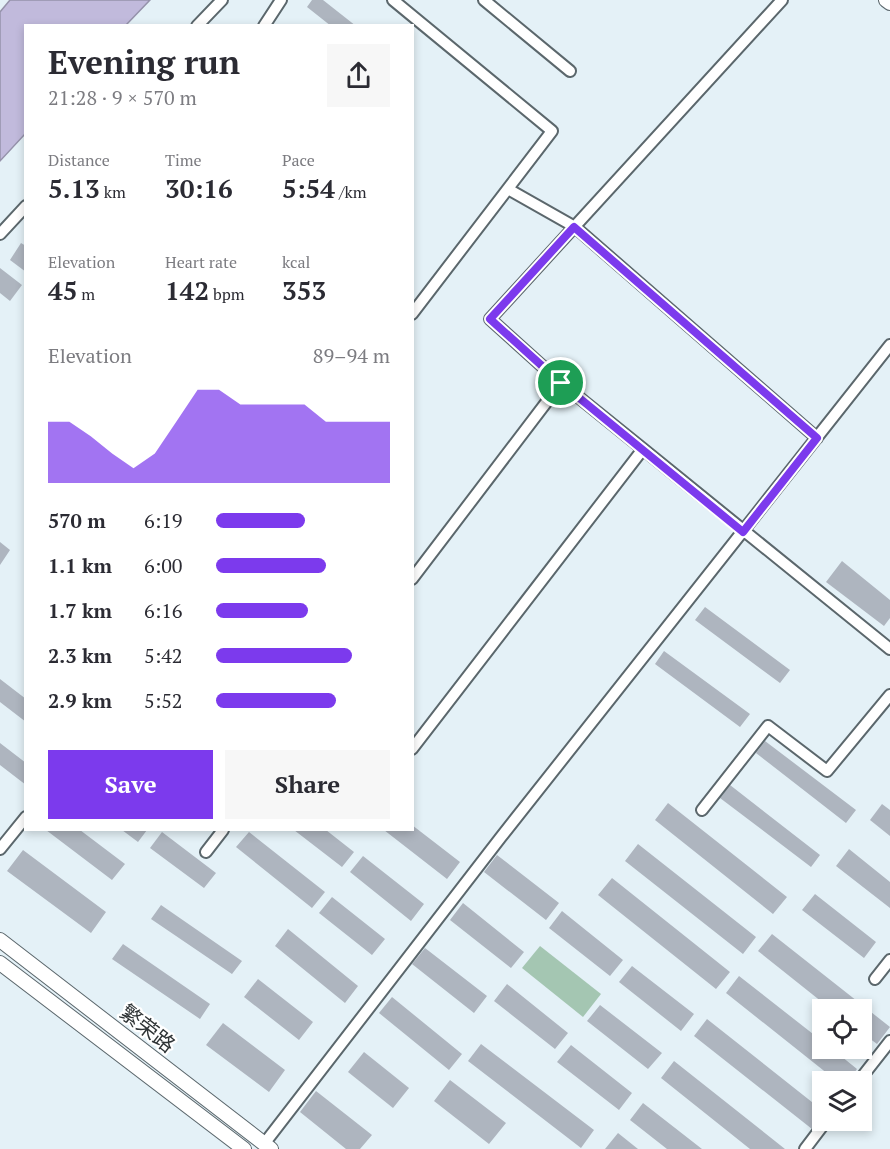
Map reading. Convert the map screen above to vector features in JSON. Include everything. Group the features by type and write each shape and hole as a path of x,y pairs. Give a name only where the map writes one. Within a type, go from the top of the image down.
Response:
{"main road":[{"path":"886,0 890,3"},
{"name":"繁荣路","path":"0,940 268,1146"},
{"name":"繁荣路","path":"0,963 244,1149"}],"street":[{"path":"199,24 222,0"},
{"path":"265,24 281,0"},
{"path":"393,0 552,131 414,311"},
{"path":"484,0 570,71"},
{"path":"782,0 490,319 561,383 890,650"},
{"path":"508,189 574,227 817,438"},
{"path":"0,234 24,208"},
{"path":"268,1146 501,837 890,345"},
{"path":"414,576 561,383"},
{"path":"414,746 643,449"},
{"path":"702,810 768,726 827,771 890,695"},
{"path":"0,849 24,819"},
{"path":"206,852 222,831"},
{"path":"875,979 890,960"},
{"path":"867,1071 890,1041"},
{"path":"805,1149 819,1131"}],"green space":[{"path":"540,946 601,994 583,1017 522,968"}],"shaded area":[{"path":"10,0 150,0 127,24 24,24 24,135 0,161 0,12"}],"building":[{"path":"312,0 323,0 353,24 328,24 307,7"},
{"path":"21,243 24,245 24,270 10,260"},
{"path":"0,268 22,285 10,301 0,293"},
{"path":"0,542 10,550 0,565"},
{"path":"842,561 890,600 890,618 884,626 826,582"},
{"path":"705,607 790,670 780,683 695,620"},
{"path":"664,651 750,714 740,727 655,664"},
{"path":"0,679 24,697 24,720 0,702"},
{"path":"765,741 856,810 846,823 756,753"},
{"path":"0,743 24,761 24,783 0,765"},
{"path":"730,785 820,855 811,867 720,798"},
{"path":"668,803 787,897 773,914 655,820"},
{"path":"882,804 890,810 890,836 870,820"},
{"path":"414,827 460,862 447,879 385,831 414,831"},
{"path":"47,831 81,831 125,864 112,880"},
{"path":"123,831 146,831 138,842"},
{"path":"295,831 327,831 354,852 342,867"},
{"path":"162,832 216,873 204,888 150,848"},
{"path":"249,832 325,892 312,908 236,847"},
{"path":"638,844 756,937 743,954 625,861"},
{"path":"849,849 890,882 890,908 836,866"},
{"path":"23,850 106,912 91,933 7,871"},
{"path":"497,855 559,903 546,920 484,872"},
{"path":"363,856 424,904 411,921 350,872"},
{"path":"612,878 730,972 716,989 598,895"},
{"path":"815,894 876,942 864,958 802,910"},
{"path":"332,897 385,939 372,955 319,913"},
{"path":"463,903 524,952 511,968 450,920"},
{"path":"161,905 242,961 232,974 151,919"},
{"path":"562,911 623,960 610,976 549,928"},
{"path":"288,929 358,986 345,1003 275,946"},
{"path":"772,934 854,999 818,999 758,951"},
{"path":"123,944 210,1004 200,1019 112,959"},
{"path":"425,948 487,996 474,1013 412,964"},
{"path":"632,966 694,1014 681,1031 619,982"},
{"path":"739,976 812,1033 812,1059 845,1059 857,1069 856,1071 824,1071 726,993"},
{"path":"258,979 313,1022 299,1040 244,997"},
{"path":"507,984 568,1033 555,1049 494,1001"},
{"path":"392,997 462,1054 449,1070 379,1013"},
{"path":"600,1005 662,1053 648,1069 587,1021"},
{"path":"872,1013 890,1027 877,1044 872,1040"},
{"path":"707,1019 812,1102 812,1129 694,1036"},
{"path":"223,1023 285,1070 269,1092 206,1045"},
{"path":"481,1044 594,1130 581,1148 468,1061"},
{"path":"571,1045 632,1093 619,1110 557,1062"},
{"path":"364,1052 409,1088 393,1108 348,1072"},
{"path":"674,1061 785,1149 750,1149 661,1078"},
{"path":"450,1080 506,1123 489,1144 434,1101"},
{"path":"316,1091 372,1135 360,1149 346,1149 300,1112"},
{"path":"643,1103 702,1149 667,1149 630,1120"},
{"path":"618,1133 638,1149 605,1149"}],"route":[{"path":"574,227 817,438 743,532 561,383 490,319 574,227"}]}
